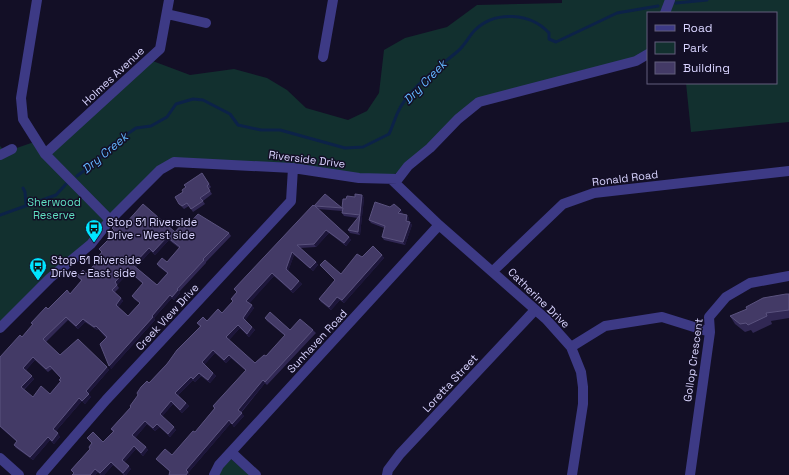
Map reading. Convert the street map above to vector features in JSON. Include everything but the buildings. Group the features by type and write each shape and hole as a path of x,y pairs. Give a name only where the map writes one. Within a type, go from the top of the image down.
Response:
{"street":[{"path":"37,0 21,98 23,119 45,154 110,220"},
{"name":"Holmes Avenue","path":"45,154 160,49 170,0"},
{"path":"323,57 333,0"},
{"path":"666,12 670,0"},
{"path":"167,14 206,23"},
{"path":"392,180 401,176 408,166 479,102 617,67 646,57"},
{"path":"0,155 12,149"},
{"name":"Riverside Drive","path":"0,328 50,278 91,244 110,220 160,170 174,162 293,168 358,178 392,180"},
{"name":"Creek View Drive","path":"41,475 106,400 291,201 293,168"},
{"name":"Ronald Road","path":"493,271 563,204 594,193 789,171"},
{"name":"Catherine Drive","path":"392,180 439,225 493,271 535,310 571,348 581,372 583,387 583,404 572,475"},
{"name":"Sunhaven Road","path":"214,475 219,465 439,225"},
{"name":"Gollop Crescent","path":"690,475 710,332 710,317 726,297 750,283 789,276"},
{"name":"Loretta Street","path":"387,475 388,470 400,454 535,310"},
{"path":"571,348 605,326 662,317 710,332"},
{"path":"231,452 256,475"},
{"path":"0,458 19,475"}],"green space":[{"name":"Sherwood Reserve","path":"562,0 789,0 789,122 691,132 686,84 777,84 777,12 647,12 647,59 479,102 404,169 391,176 174,162 0,330 0,146 5,152 37,141 45,154 150,60 190,75 234,69 267,78 287,90 306,108 348,120 367,111 379,93 384,50 405,38 447,27 477,5 562,3"},
{"path":"231,459 250,475 218,475"}],"waterway":[{"name":"Dry Creek","path":"676,3 707,0"},
{"name":"Dry Creek","path":"77,176 97,161 110,146 136,128 151,126 167,117 176,104 193,99 203,100 230,114 238,125 261,130 280,130 345,148 363,147 389,134 402,105 415,88 460,49 475,30 492,19 513,16 533,21 549,33 549,39 556,42 617,13 658,6"},
{"name":"Dry Creek","path":"0,215 56,195 66,184"},
{"path":"23,188 25,192 26,205"}],"place":[{"name":"Stop 51 Riverside Drive - West side","path":"94,243"},
{"name":"Stop 51 Riverside Drive - East side","path":"38,281"}]}
